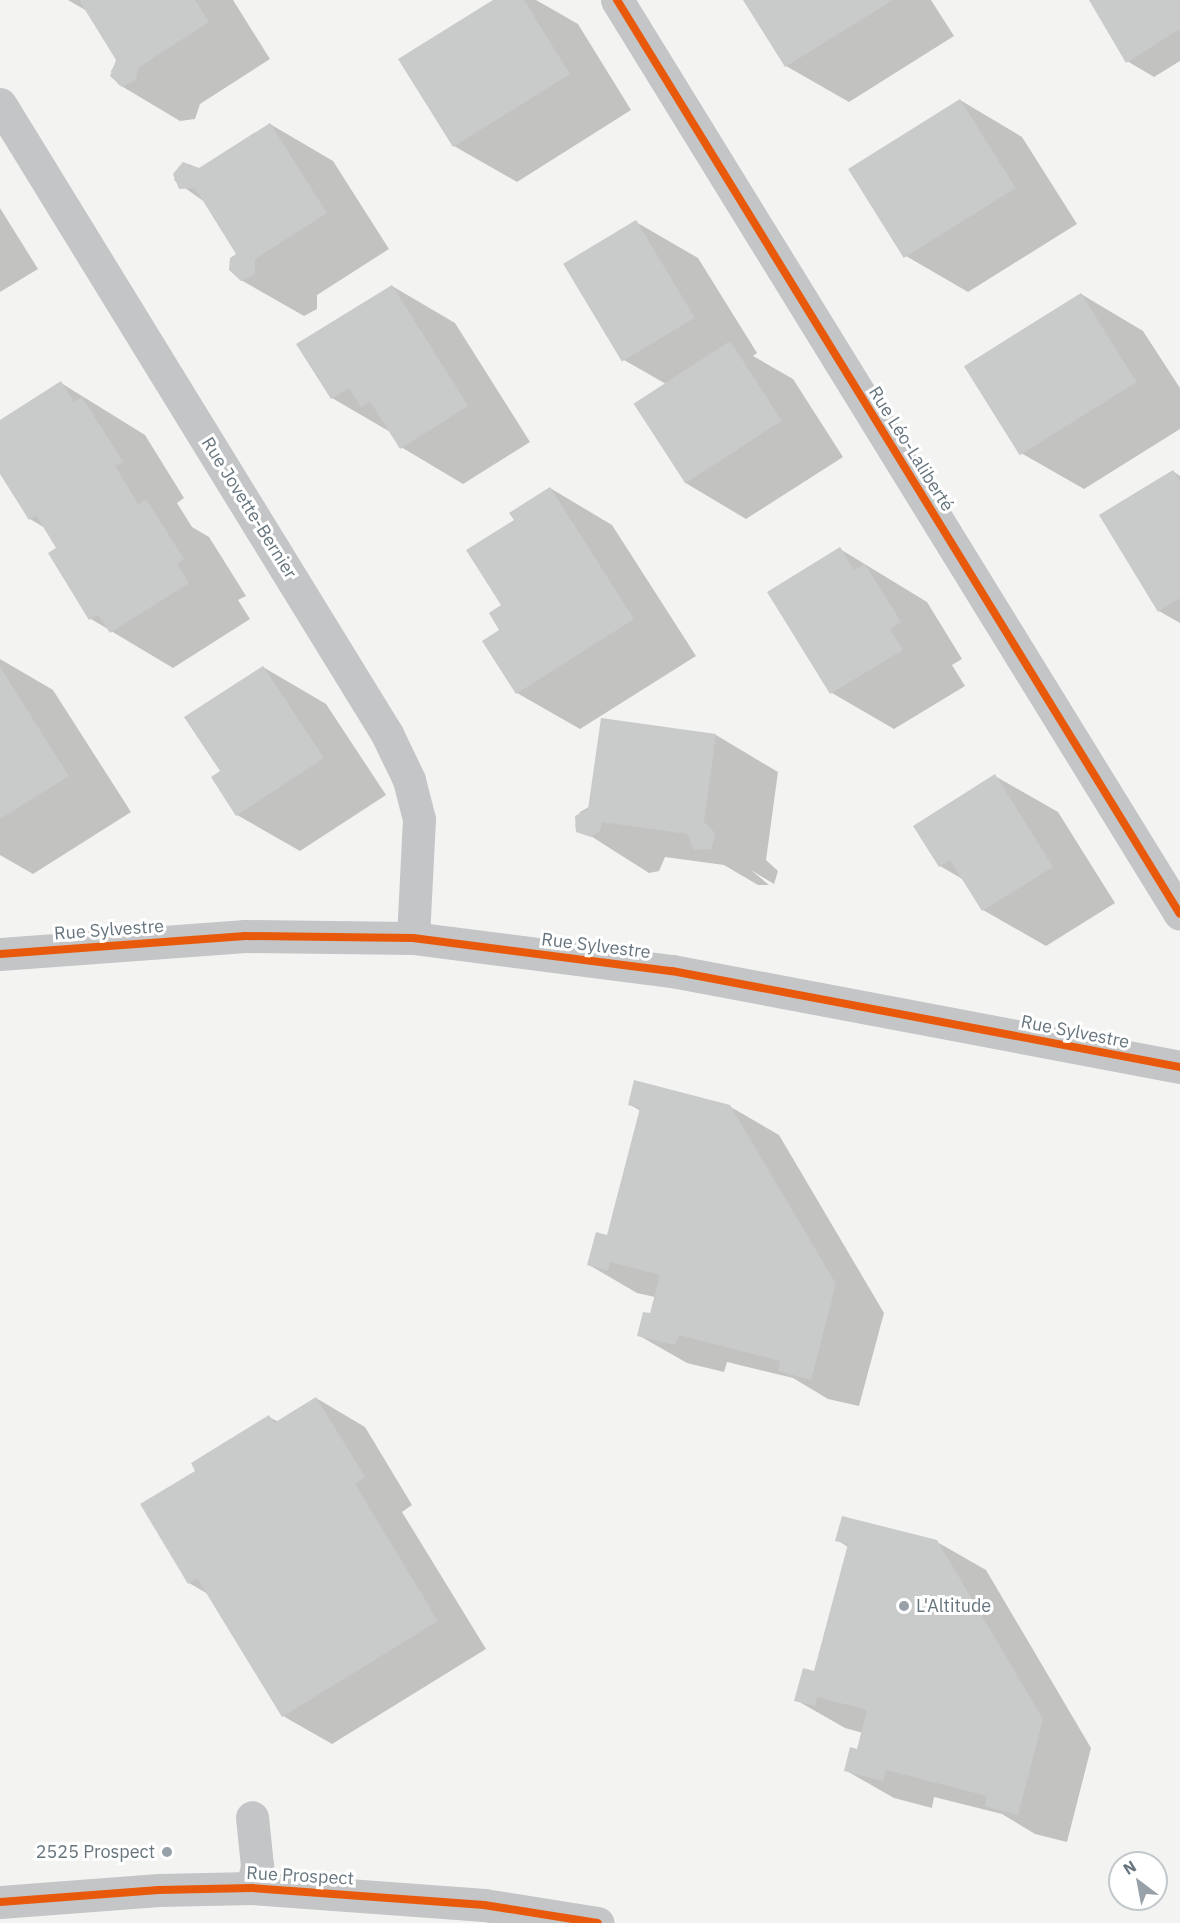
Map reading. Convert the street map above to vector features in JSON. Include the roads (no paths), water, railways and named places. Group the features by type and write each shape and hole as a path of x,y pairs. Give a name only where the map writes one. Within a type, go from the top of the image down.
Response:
{"street":[{"name":"Rue Léo-Laliberté","path":"617,0 1180,914"},
{"name":"Rue Jovette-Bernier","path":"0,104 387,734 409,780 419,819 413,938"},
{"name":"Rue Sylvestre","path":"0,954 245,936 413,938 672,971 1180,1067"},
{"path":"252,1817 257,1866 252,1888"},
{"name":"Rue Prospect","path":"0,1902 159,1890 252,1888 484,1905 597,1923"}],"place":[{"name":"L'Altitude","path":"904,1606"},
{"name":"2525 Prospect","path":"167,1852"}]}
